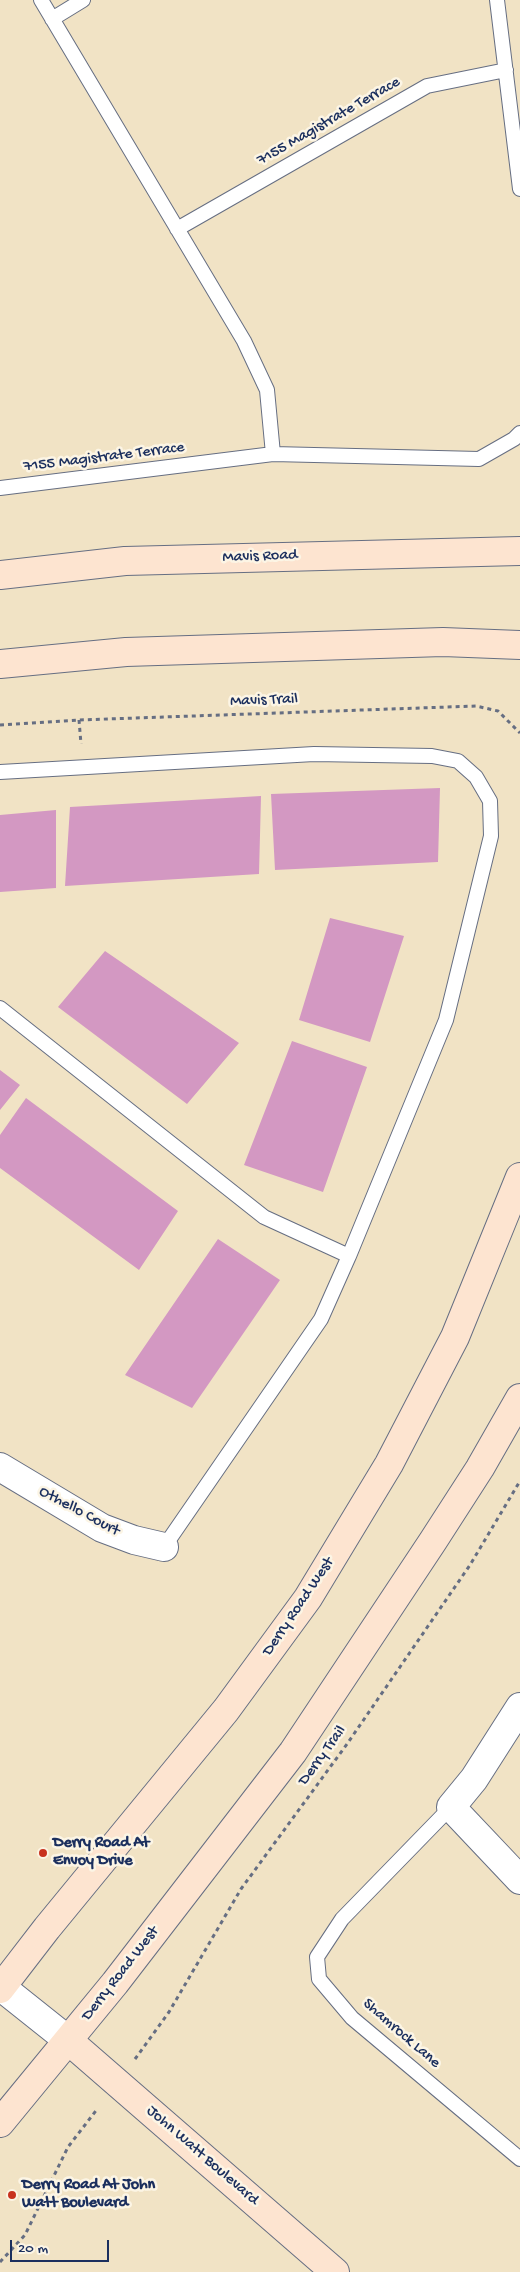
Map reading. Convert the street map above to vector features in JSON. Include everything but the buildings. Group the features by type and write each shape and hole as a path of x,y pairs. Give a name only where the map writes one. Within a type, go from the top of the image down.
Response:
{"main road":[{"name":"Mavis Road","path":"0,575 125,561 520,551"},
{"path":"0,664 136,652 443,642 520,645"},
{"name":"Derry Road West","path":"0,1988 226,1710 308,1598 390,1464 455,1337 520,1178"},
{"name":"Derry Road West","path":"0,2123 68,2041 293,1752 433,1542 480,1468 520,1398"},
{"name":"John Watt Boulevard","path":"68,2041 335,2272"}],"street":[{"name":"Othello Court","path":"0,1467 20,1481 102,1528 134,1540 164,1547"},
{"path":"520,1707 474,1779 451,1807 520,1880"},
{"path":"0,1988 68,2041"}],"lane":[{"path":"41,0 244,341 267,390 272,454"},
{"path":"52,19 83,0"},
{"path":"498,0 520,189"},
{"name":"7155 Magistrate Terrace","path":"177,229 427,86 506,70"},
{"name":"7155 Magistrate Terrace","path":"0,488 272,454 478,459 514,440 520,433"},
{"path":"0,772 314,754 432,756 458,761 476,778 490,801 491,836 446,1020 349,1256 321,1319 164,1547"},
{"path":"0,1008 264,1217 349,1256"},
{"name":"Shamrock Lane","path":"451,1807 342,1920 317,1957 320,1979 352,2018 520,2158"}],"path":[{"name":"Mavis Trail","path":"0,725 49,721 476,706 498,711 520,733"},
{"name":"Derry Trail","path":"145,2045 169,2012 241,1889 348,1744 470,1565 520,1481"},
{"path":"0,2262 25,2235 68,2146"}],"place":[{"name":"Derry Road At Envoy Drive","path":"43,1853"},
{"name":"Derry Road At John Watt Boulevard","path":"12,2195"}]}
